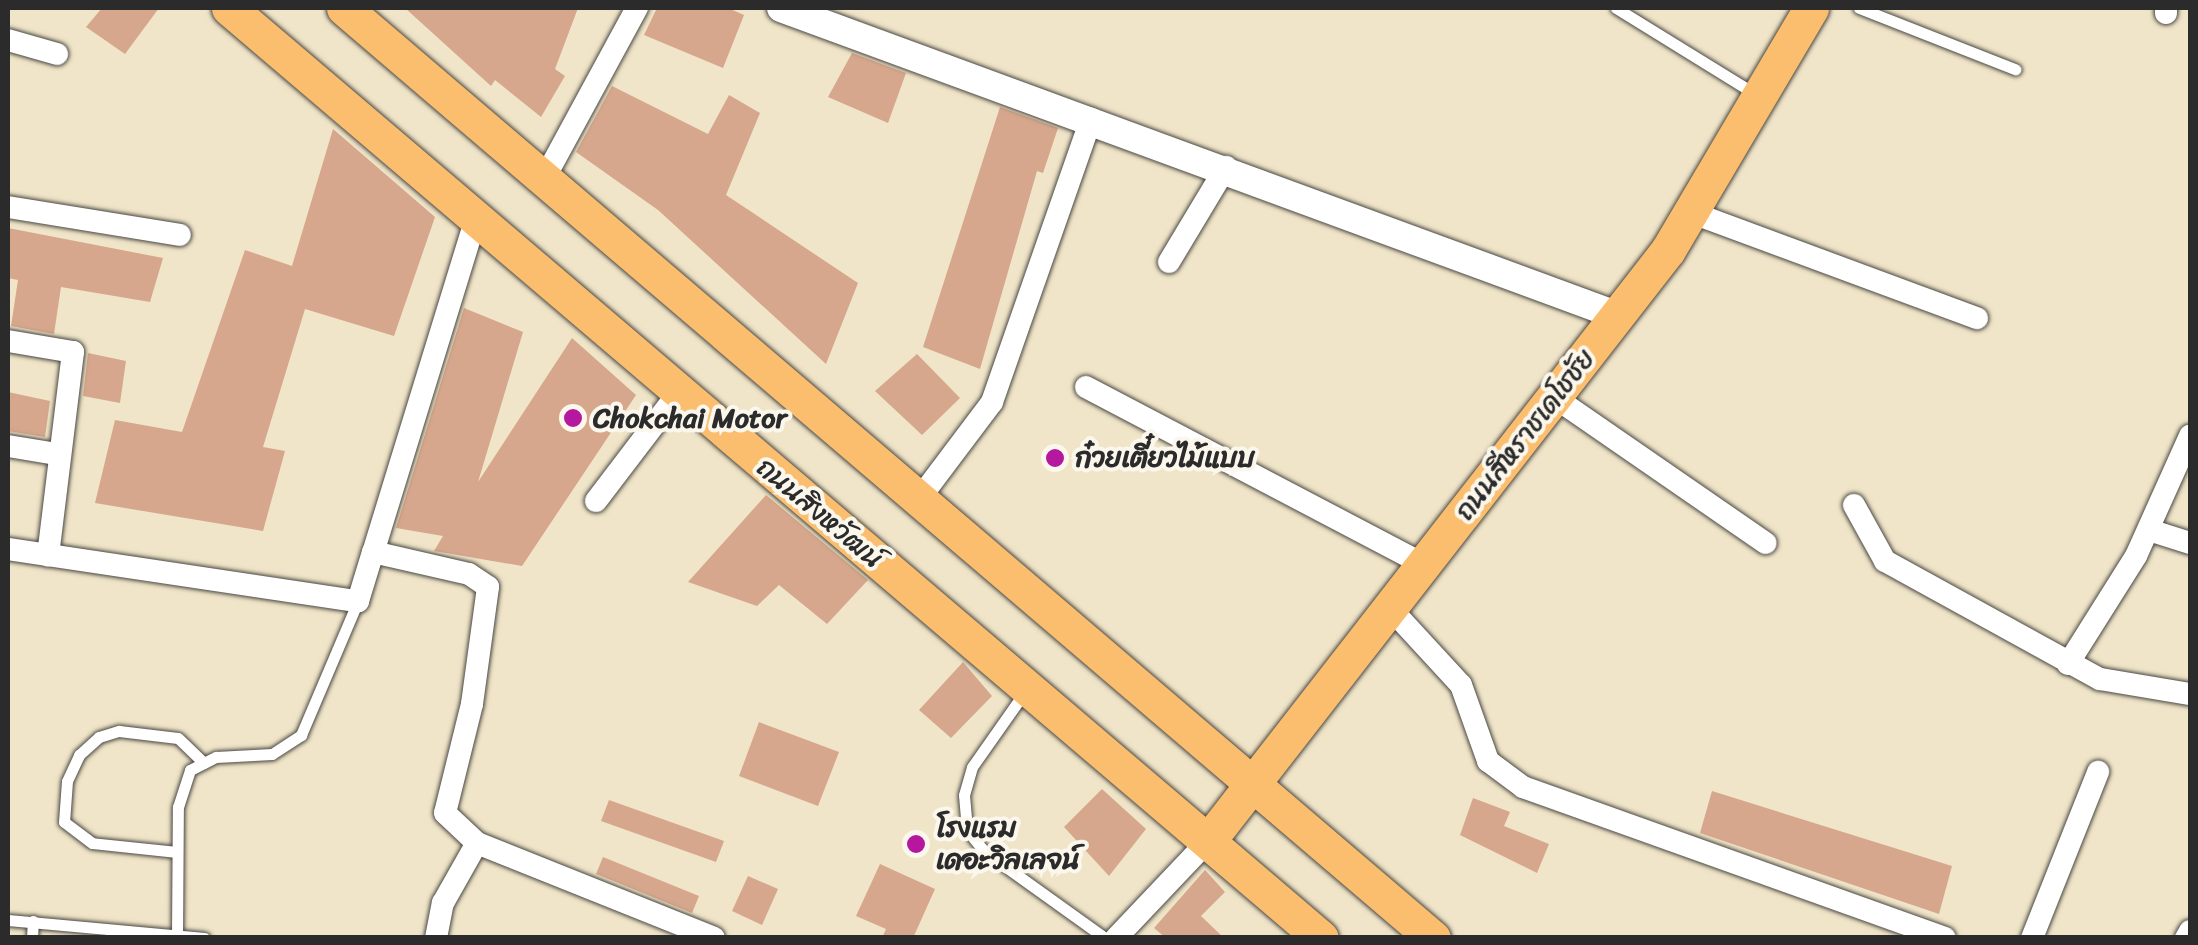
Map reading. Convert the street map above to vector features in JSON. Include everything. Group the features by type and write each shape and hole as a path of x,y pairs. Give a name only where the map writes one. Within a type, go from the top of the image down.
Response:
{"main road":[{"name":"ถนนสิงหวัฒน์","path":"230,8 1321,938"},
{"path":"344,8 1433,938"},
{"name":"ถนนสีหราชเดโชชัย","path":"1208,841 1618,316 1690,212 1811,8"}],"street":[{"path":"544,179 638,8"},
{"path":"782,8 1226,167 1618,316"},
{"path":"8,40 57,54"},
{"path":"919,499 992,402 1091,119"},
{"path":"1169,262 1226,167"},
{"path":"8,207 180,235"},
{"path":"1690,212 1977,318"},
{"path":"8,549 358,601 476,218"},
{"path":"8,341 73,352 57,454 48,555"},
{"path":"1086,388 1425,565"},
{"path":"596,501 679,392"},
{"path":"1554,397 1766,544"},
{"path":"2068,664 2149,530 2190,436"},
{"path":"8,446 57,454"},
{"path":"1854,505 1885,561 2068,664 2130,687 2190,694"},
{"path":"2149,530 2190,543"},
{"path":"372,552 469,574 488,587 472,704 444,813 477,843 714,938"},
{"path":"1391,610 1461,685 1488,761 1523,787 1945,938"},
{"path":"2032,938 2098,772"},
{"path":"1116,938 1208,841"},
{"path":"436,938 443,903 477,843"},
{"path":"2186,938 2190,930"}],"lane":[{"path":"1616,8 1759,96"},
{"path":"1859,8 2015,69"},
{"path":"177,936 178,807 190,770 204,763 272,754 301,735 358,601"},
{"path":"1027,689 972,767 964,795 967,830 985,852 1105,938"},
{"path":"177,852 92,842 64,822 67,781 79,754 99,737 120,730 178,738 204,763"},
{"path":"8,920 195,937"},
{"path":"32,938 33,922"}],"building":[{"path":"102,8 159,8 125,54 86,27"},
{"path":"405,8 578,8 555,69 565,76 541,117 495,80 491,86"},
{"path":"657,8 728,8 744,15 723,68 644,35"},
{"path":"852,53 906,73 888,123 828,97"},
{"path":"612,86 708,134 729,95 760,113 726,195 858,283 826,364 658,210 576,152"},
{"path":"1000,107 1058,128 1043,173 1037,171 980,369 923,347"},
{"path":"333,129 435,217 394,336 305,309 263,447 285,451 263,531 95,503 115,420 182,432 245,250 292,266"},
{"path":"8,228 163,258 150,302 61,287 54,334 11,326 18,280 8,278"},
{"path":"464,308 523,332 478,482 572,338 636,395 522,566 434,551 443,536 396,528"},
{"path":"88,353 126,361 120,403 83,396"},
{"path":"917,354 960,398 922,435 875,391"},
{"path":"8,392 50,401 45,437 8,431"},
{"path":"766,495 868,580 827,624 779,585 757,606 688,582"},
{"path":"963,662 992,696 951,738 919,710"},
{"path":"759,722 839,752 818,806 739,776"},
{"path":"1102,789 1146,829 1109,876 1064,827"},
{"path":"1712,791 1952,866 1939,914 1700,833"},
{"path":"1473,798 1510,812 1504,826 1549,844 1537,873 1460,835"},
{"path":"609,800 724,841 716,862 601,821"},
{"path":"603,857 699,896 692,913 596,874"},
{"path":"880,864 935,889 913,938 882,938 886,929 856,916"},
{"path":"1205,870 1225,892 1201,916 1224,938 1166,938 1154,928"},
{"path":"748,876 778,889 762,925 732,911"}],"place":[{"name":"Chokchai Motor","path":"573,418"},
{"name":"ก๋วยเตี๋ยวไม้แบบ","path":"1055,458"},
{"name":"โรงแรม เดอะวิลเลจน์","path":"916,844"}]}
